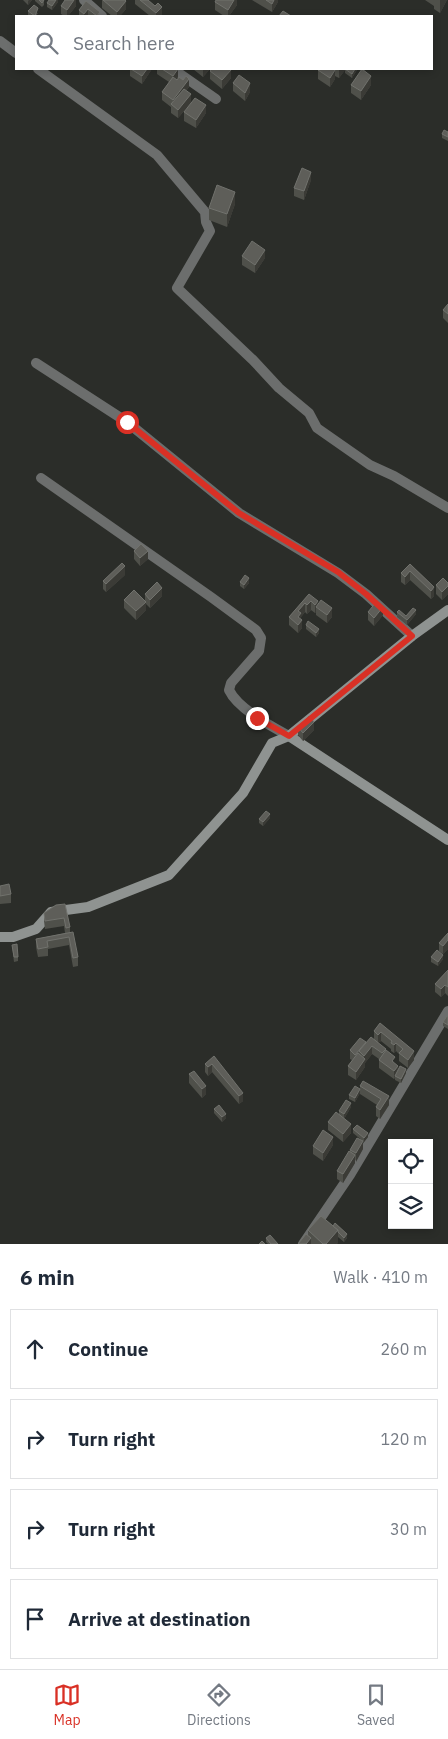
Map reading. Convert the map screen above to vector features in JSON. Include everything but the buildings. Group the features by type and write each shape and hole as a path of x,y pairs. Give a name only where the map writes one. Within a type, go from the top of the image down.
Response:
{"street":[{"path":"84,0 101,15"},
{"path":"0,41 15,52"},
{"path":"39,70 157,155 205,212 206,222 210,231 177,288 280,388 309,413 317,428 370,465 394,476 448,508"},
{"path":"174,70 216,99"},
{"path":"36,364 127,422 239,513 338,572 366,594 412,636"},
{"path":"41,478 256,630 261,638 259,651 230,683 228,690 231,695 257,718 289,736 448,840"},
{"path":"0,936 13,937 36,929 51,912 88,907 169,875 243,793 272,743 289,736 412,636 448,610"},
{"path":"303,1244 350,1175 448,1011"}],"route":[{"path":"127,422 239,513 338,572 366,594 412,636 289,736 257,718"}]}
